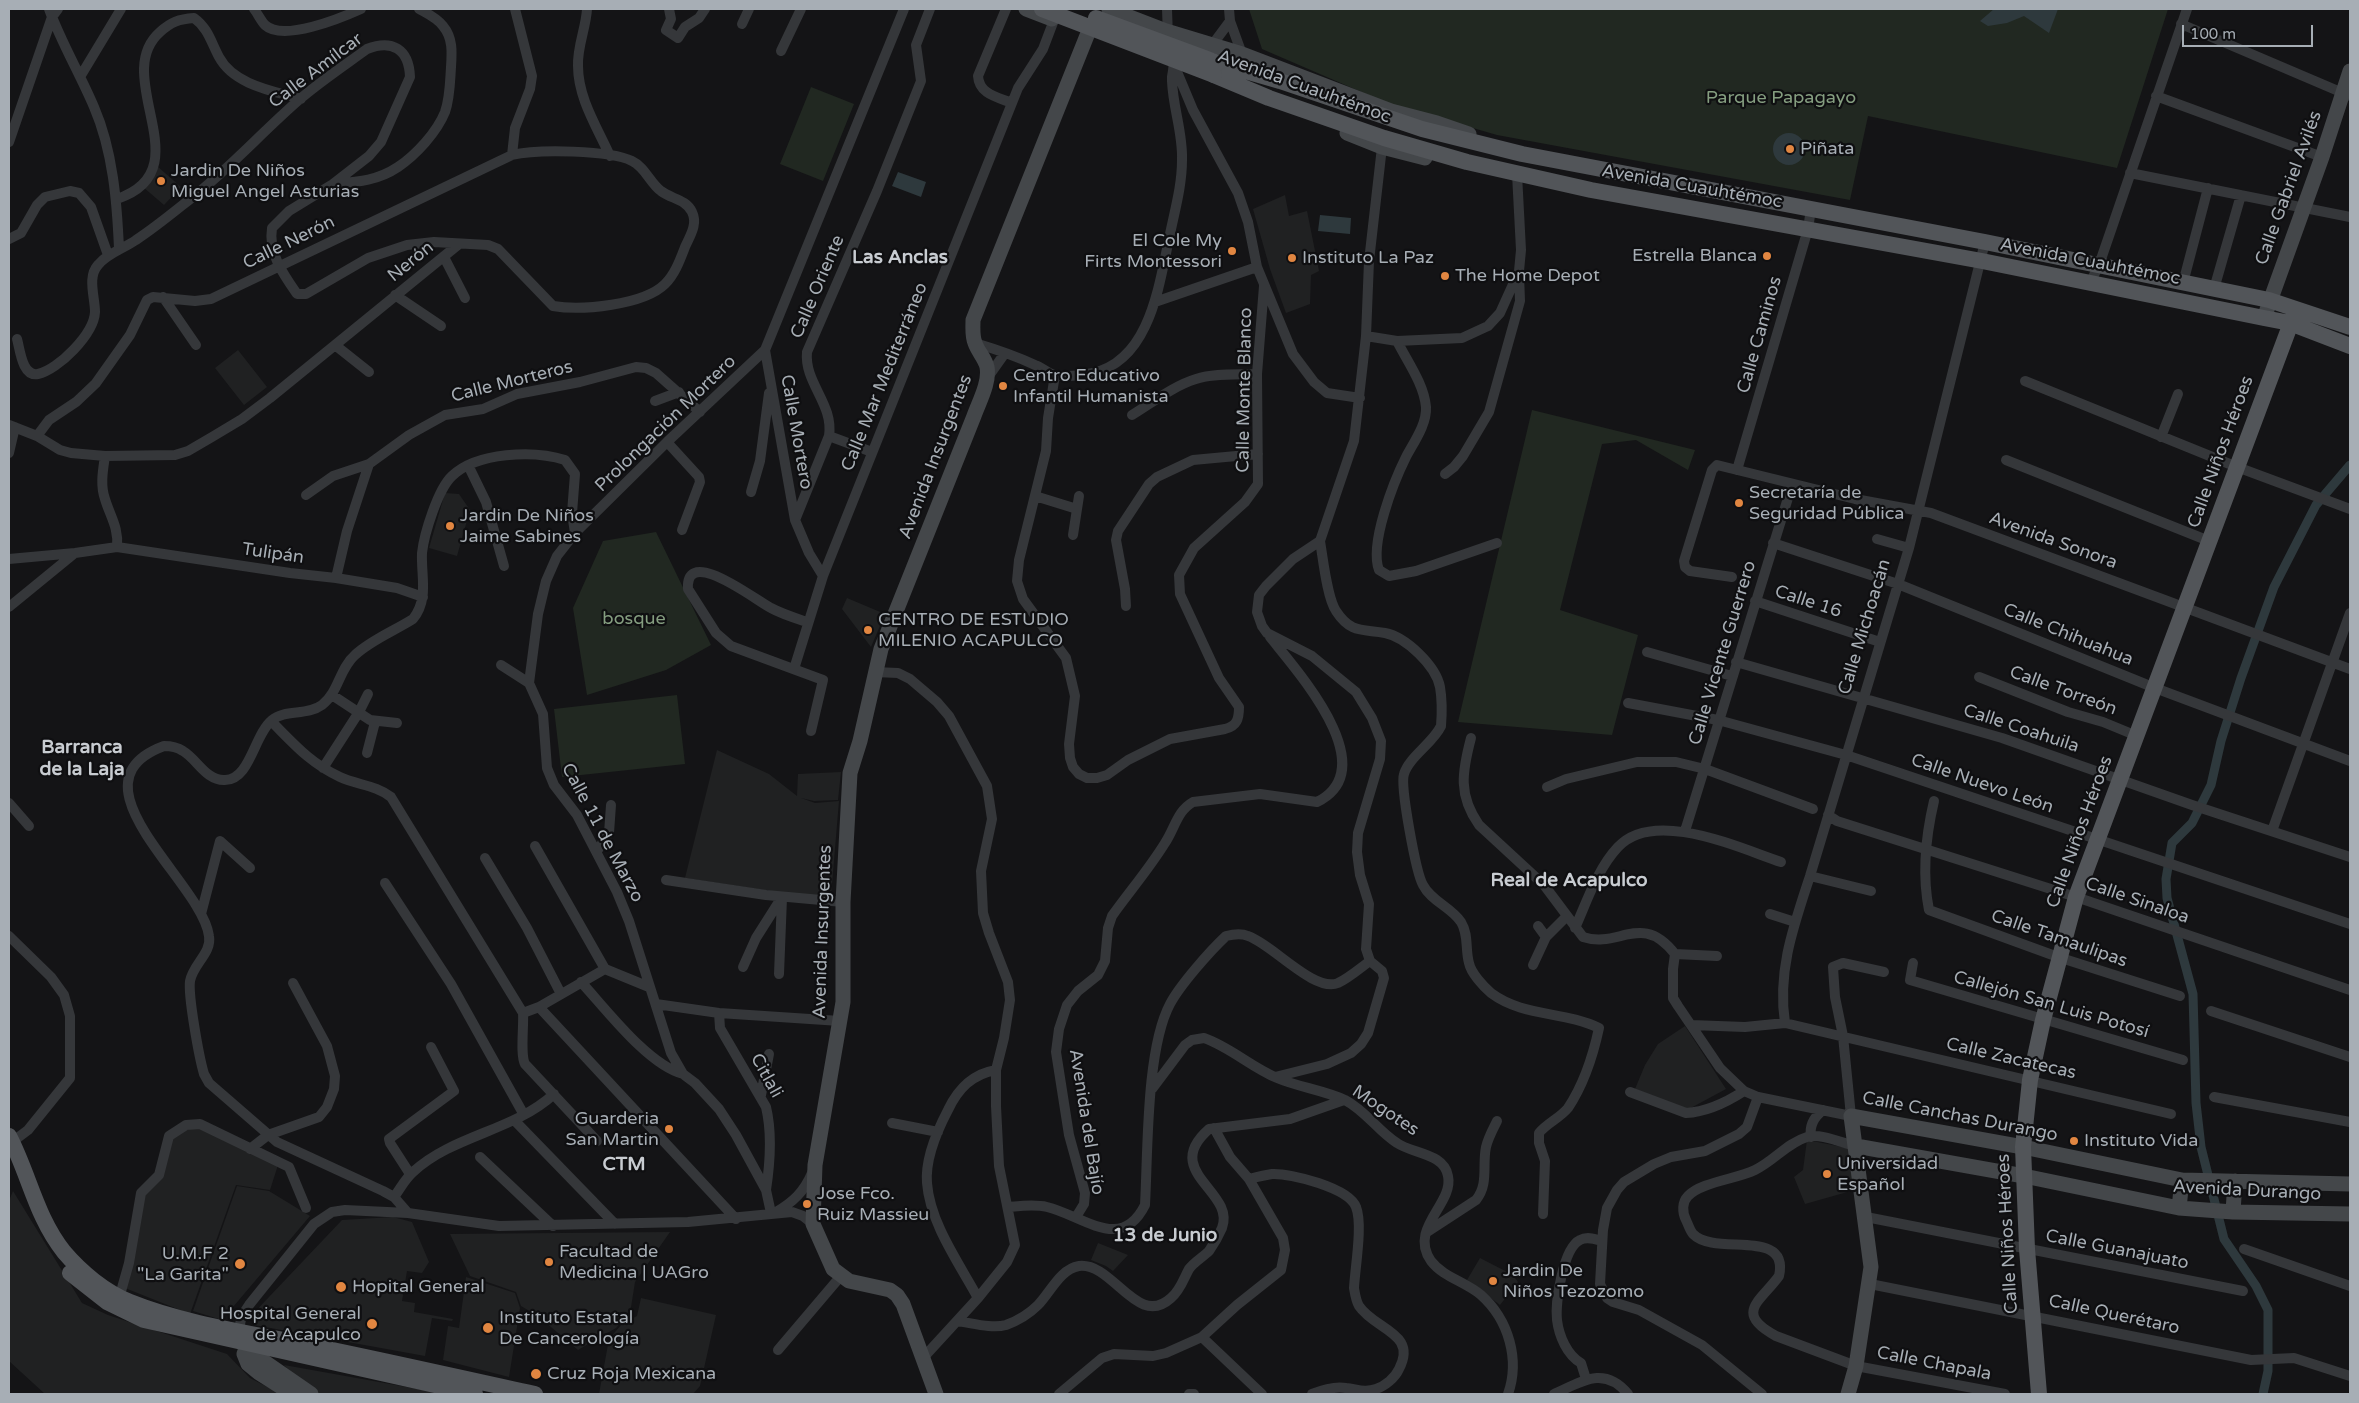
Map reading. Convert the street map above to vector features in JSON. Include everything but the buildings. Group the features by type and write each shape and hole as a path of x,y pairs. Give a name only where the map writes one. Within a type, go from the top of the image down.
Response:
{"main road":[{"path":"1026,9 1048,14 1088,33 1382,147 1424,158 1467,162"},
{"name":"Avenida Cuauhtémoc","path":"1071,9 1216,69 1269,98 1384,138 1467,162 1591,190 1982,261 2290,323 2350,346"},
{"path":"1108,9 1166,31 1242,54 1391,111 1437,123 1522,154"},
{"name":"Avenida Cuauhtémoc","path":"1048,14 1216,69 1280,81 1422,129 1522,154 1985,242 2183,282 2269,300 2350,327"},
{"path":"974,343 973,320 1088,33"},
{"name":"Calle Gabriel Avilés","path":"2264,318 2303,207 2346,94 2350,71"},
{"name":"Calle Niños Héroes","path":"2039,1394 2027,1249 2023,1147 2030,1080 2043,1020 2058,957 2076,897 2296,308"},
{"name":"Avenida Insurgentes","path":"813,1224 815,1165 844,1002 843,902 850,773 860,741 881,649 974,416 986,380 988,370 986,361 974,343"},
{"path":"1848,1394 1856,1366 1872,1267 1852,1116"},
{"name":"Calle Canchas Durango","path":"1852,1116 2023,1147 2186,1180 2350,1184"},
{"path":"10,1139 48,1230 64,1252 118,1302 144,1320 171,1328 244,1338 535,1394"},
{"name":"Avenida Durango","path":"1856,1146 2024,1176 2185,1208 2226,1211 2350,1214"},
{"path":"9,1161 36,1227 66,1270 87,1288 118,1302"},
{"path":"2185,1208 2186,1180"},
{"path":"2226,1211 2235,1181"},
{"path":"813,1224 828,1261 840,1276 849,1281 890,1290 897,1295 903,1304 936,1394"},
{"path":"244,1338 244,1354 248,1364 292,1394"},
{"path":"244,1338 256,1356 311,1394"},
{"path":"244,1338 475,1394"}],"street":[{"path":"80,77 121,9"},
{"path":"254,9 264,25 274,30 286,32 332,21 361,9"},
{"path":"332,184 374,180 399,166 435,129 445,113 452,53 450,39 444,27 434,17 419,9"},
{"path":"512,155 515,128 530,89 532,76 515,9"},
{"path":"587,9 577,64 579,82 585,102 610,156"},
{"path":"669,9 671,19 666,30 678,38 685,27 699,18 705,9"},
{"path":"742,24 749,9"},
{"path":"781,51 801,9"},
{"name":"Prolongación Mortero","path":"575,533 667,442 765,350 904,9"},
{"name":"Calle Oriente","path":"795,520 829,436 830,418 806,365 807,352 877,191 921,80 916,45 930,9"},
{"path":"1006,9 978,76 978,83 983,90 1012,103"},
{"path":"974,343 1035,364 1055,375 1092,373 1105,369 1118,360 1127,352 1144,328 1155,302 1180,185 1182,159 1180,130 1172,80 1175,67 1166,31 1167,9"},
{"path":"1229,9 1230,21 1242,54"},
{"path":"2090,282 2099,265 2187,9"},
{"path":"53,11 103,134 117,199 120,249"},
{"path":"9,142 53,11"},
{"name":"Calle Mar Mediterráneo","path":"794,669 807,622 823,576 1018,88 1043,50 1048,14"},
{"path":"117,199 137,190 151,175 155,158 156,138 144,79 144,63 147,49 155,37 171,22 194,18 203,24 220,59 231,71 253,84 301,99"},
{"path":"1175,67 1196,61 1213,46 1230,21"},
{"path":"2182,24 2346,94"},
{"name":"Calle Amílcar","path":"17,339 24,366 28,372 35,375 44,372 64,358 87,333 92,324 95,314 92,276 95,268 108,255 154,228 200,192 301,99 367,49 380,44 392,45 404,53 410,66 408,86 381,142 369,156 332,184 289,211 272,228 272,250 297,294 301,295 306,294 368,258 407,245 434,242 459,244"},
{"name":"Calle Monte Blanco","path":"1055,375 1048,418 1046,451 1019,560 1017,581 1023,599 1066,658 1075,696 1070,758 1079,774 1087,778 1097,778 1107,775 1128,760 1170,738 1233,727 1237,722 1239,707 1219,678 1180,594 1179,575 1194,548 1253,492 1258,484 1257,374 1264,286 1257,267 1248,222 1238,193 1189,103 1175,67"},
{"path":"2156,96 2322,157"},
{"path":"1382,147 1368,269 1366,336 1354,441 1320,541 1331,600 1335,610 1354,629 1370,633 1385,633 1405,640 1428,665 1439,686 1441,726 1408,767 1403,780 1414,856 1423,887 1461,922 1466,933 1469,964 1479,980 1492,993 1520,1009 1583,1021 1598,1028 1593,1058 1567,1109 1539,1133 1539,1143 1546,1161 1543,1214"},
{"name":"Calle Nerón","path":"162,297 196,301 211,299 512,155 540,150 610,156 631,160 638,164 660,191 685,203 692,212 694,228 674,274 664,285 626,302 612,306 562,308 553,306 545,300"},
{"path":"2130,173 2350,218"},
{"path":"1445,474 1454,467 1462,456 1489,412 1520,301 1519,271 1521,250 1517,174"},
{"path":"2183,282 2208,188"},
{"path":"9,239 21,233 37,205 45,197 70,191 79,194 91,207 108,255"},
{"path":"2214,289 2241,195"},
{"name":"Calle Caminos","path":"1737,470 1808,229 1811,209"},
{"name":"Calle Michoacán","path":"1785,1023 1781,988 1783,968 1862,698 1909,548 1982,261 1985,242"},
{"name":"Nerón","path":"105,456 159,456 188,451 242,419 459,244 488,245 498,249 545,300"},
{"path":"444,257 465,298"},
{"path":"1155,302 1257,267"},
{"path":"1366,336 1397,341 1462,338 1477,333 1488,326 1500,313 1519,271"},
{"path":"1264,286 1293,354 1302,369 1327,393 1360,398"},
{"path":"395,295 441,326"},
{"path":"36,436 49,420 76,402 96,383 130,335 147,300 154,297 162,297 196,345"},
{"path":"1397,341 1424,396 1426,409 1424,422 1398,472 1377,541 1376,564 1383,574 1389,576 1416,571 1497,543"},
{"path":"335,345 369,372"},
{"name":"Calle Mortero","path":"765,350 795,520"},
{"path":"986,380 1005,353"},
{"name":"Calle Morteros","path":"306,495 333,476 369,464 428,423 445,416 483,409 517,394 580,382 636,367 646,368 656,373 700,412"},
{"path":"1132,415 1179,386 1196,379 1213,376 1257,374"},
{"path":"2025,381 2237,467 2350,509"},
{"path":"751,492 760,461 770,385"},
{"path":"655,401 679,392"},
{"path":"2161,437 2178,394"},
{"path":"9,453 12,426 36,436 60,450 105,456 102,485 104,498 117,528 117,547"},
{"path":"829,436 872,452"},
{"path":"667,442 699,478 700,482 699,489 682,530"},
{"name":"Prolongación Mortero","path":"271,721 280,715 308,712 321,706 332,695 347,664 354,655 413,619 419,612 423,597 422,553 428,527 440,495 451,476 468,465 519,453 565,460 575,474 572,513 575,533"},
{"path":"1126,606 1125,589 1116,540 1118,530 1149,484 1157,477 1193,460 1258,454"},
{"path":"2006,460 2209,541"},
{"path":"336,578 347,531 369,464"},
{"path":"468,465 486,502 504,566"},
{"name":"Avenida Sonora","path":"1732,577 1690,571 1685,567 1684,561 1712,470 1717,465 1792,485 1931,513 2350,669"},
{"name":"Calle Vicente Guerrero","path":"1685,831 1792,485"},
{"path":"1035,496 1077,508"},
{"path":"1074,535 1079,496"},
{"path":"795,520 809,553 823,576"},
{"path":"501,665 529,682 538,614 546,581 557,556 575,533"},
{"path":"1877,539 1909,548"},
{"path":"1274,1077 1327,1064 1351,1053 1362,1044 1368,1033 1384,978 1382,971 1370,961 1366,949 1369,904 1360,875 1356,852 1358,833 1380,759 1381,741 1372,718 1356,692 1312,656 1267,633 1262,626 1258,612 1260,595 1293,560 1320,541"},
{"name":"Calle Chihuahua","path":"1773,543 1898,584 2218,713 2350,761"},
{"name":"Tulipán","path":"9,559 117,547 281,572 336,578 397,588 423,597"},
{"path":"9,607 75,553"},
{"path":"807,622 771,609 720,577 698,572 693,574 687,583 688,589 723,640 731,646 822,680 811,731"},
{"name":"Calle 16","path":"1755,601 1880,642"},
{"path":"2272,831 2350,613"},
{"name":"Avenida del Bajío","path":"1076,1217 1084,1204 1085,1193 1069,1135 1056,1052 1059,1029 1067,1005 1078,991 1098,975 1105,961 1108,928 1112,916 1166,842 1180,812 1186,806 1193,802 1260,794 1317,802 1332,792 1339,780 1342,752 1336,734 1313,690 1267,633"},
{"path":"1647,652 1732,676"},
{"name":"Calle Coahuila","path":"1736,662 2002,738 2192,805 2350,857"},
{"path":"875,672 898,673 910,679 938,702 949,716 987,786 992,819 981,871 983,913 1008,982 1010,1000 1004,1038 996,1070 999,1166 1015,1245 1012,1254 978,1298 923,1358"},
{"name":"Calle Torreón","path":"1979,677 2068,712 2103,722 2137,736"},
{"name":"Calle 11 de Marzo","path":"529,682 543,714 547,768 554,785 577,815 597,851 629,921 665,1038 683,1074 696,1083 718,1108 749,1156 766,1190 773,1213"},
{"path":"323,768 360,712 368,694"},
{"path":"332,695 375,722 397,723"},
{"name":"Calle Nuevo León","path":"1628,703 1718,720 1846,755 2350,924"},
{"path":"408,1213 394,1197 284,1147 209,1083 204,1074 190,990 192,974 210,943 209,934 201,914 186,888 140,826 132,811 128,785 132,770 144,756 164,746 184,751 209,775 217,779 236,778 244,770 254,746 271,721 305,756 323,768 350,782 382,790 391,796 523,1013 522,1059 597,1141"},
{"path":"367,753 375,722"},
{"path":"1471,738 1464,764 1463,786 1472,814 1479,825 1544,885 1583,936 1592,940 1638,932 1651,934 1662,939 1675,954 1717,956"},
{"path":"1547,788 1566,779 1637,762 1676,762 1705,769 1813,809"},
{"path":"1927,851 1934,801"},
{"path":"9,803 29,826"},
{"path":"597,851 609,833 611,805"},
{"name":"Calle Sinaloa","path":"1828,816 1837,821 2076,897 2350,990"},
{"path":"1575,928 1598,878 1616,848 1635,834 1652,831 1685,831 1781,862"},
{"path":"201,914 220,841 250,868"},
{"path":"535,846 605,968 649,987"},
{"name":"Calle Tamaulipas","path":"1927,851 1929,910 2058,957 2180,996"},
{"path":"485,858 527,928 561,994"},
{"path":"1810,876 1871,891"},
{"path":"666,880 782,897 843,902"},
{"path":"386,884 450,984 520,1118 616,1224"},
{"path":"743,967 756,938 782,897"},
{"path":"779,974 782,897"},
{"path":"1770,914 1795,922"},
{"path":"1533,965 1546,938 1567,916"},
{"path":"1538,926 1546,938"},
{"path":"1008,1207 1026,1205 1047,1207 1102,1228 1116,1231 1129,1225 1140,1216 1145,1205 1152,1089 1158,1038 1163,1020 1170,1002 1226,936 1238,934 1250,936 1296,968 1328,984 1338,983 1370,961"},
{"path":"9,936 51,977 64,995 70,1016 70,1078 28,1130 10,1139"},
{"name":"Calle Canchas Durango","path":"1675,954 1672,969 1674,998 1720,1068 1744,1091 1758,1097 1852,1116"},
{"path":"1852,1116 1843,1036 1834,997 1833,966 1844,963 1884,972"},
{"name":"Callejón San Luis Potosí","path":"1913,963 1910,980 2183,1060"},
{"path":"523,1013 539,1007 605,968"},
{"path":"581,982 643,1049 672,1071 683,1074"},
{"path":"250,1149 268,1135 318,1117 327,1107 334,1089 336,1076 327,1046 293,983"},
{"path":"656,1004 719,1013 840,1021"},
{"path":"539,1007 736,1219"},
{"path":"2211,1011 2350,1058"},
{"name":"Citlali","path":"719,1013 720,1028 760,1095 769,1118 766,1190"},
{"path":"1691,1025 1745,1027 1785,1023"},
{"name":"Calle Zacatecas","path":"1785,1023 2171,1114"},
{"name":"Mogotes","path":"1152,1089 1185,1045 1197,1038 1213,1041 1274,1077 1344,1100 1363,1111 1396,1143 1436,1159 1448,1175 1449,1183 1430,1220 1425,1242 1431,1260 1438,1268 1481,1295 1505,1328 1512,1347 1514,1368 1508,1394"},
{"path":"410,1174 390,1143 390,1139 454,1091 431,1047"},
{"path":"760,1095 769,1054"},
{"path":"978,1298 938,1224 929,1198 928,1166 938,1132 951,1103 961,1088 972,1078 983,1072 996,1070"},
{"path":"1630,1092 1686,1113 1719,1104 1744,1091"},
{"path":"394,1197 410,1174 424,1163 482,1132 520,1118 544,1103 554,1094"},
{"path":"1758,1097 1747,1127 1739,1134 1705,1151 1671,1157 1654,1164 1624,1182 1617,1190 1608,1208 1602,1241 1600,1284 1607,1298 1612,1302 1639,1310 1702,1345 1762,1394"},
{"path":"2214,1097 2350,1122"},
{"path":"957,1321 992,1326 1005,1325 1018,1320 1038,1305 1069,1270 1079,1266 1102,1271 1142,1304 1161,1304 1171,1298 1191,1267 1208,1251 1223,1226 1222,1211 1197,1172 1191,1155 1193,1146 1200,1137 1209,1129 1290,1119 1344,1100"},
{"path":"1823,1110 1813,1121 1809,1137 1856,1146"},
{"path":"1427,1232 1476,1200 1482,1193 1485,1185 1487,1145 1497,1121"},
{"path":"892,1123 938,1132"},
{"path":"118,1302 129,1262 141,1193 159,1175 170,1136 186,1125 200,1124 289,1167 306,1208"},
{"path":"1059,1394 1102,1358 1114,1354 1153,1356 1166,1353 1202,1338 1237,1305 1281,1270 1284,1262 1283,1238 1249,1179 1230,1157 1214,1128"},
{"name":"Calle Chapala","path":"1809,1137 1788,1146 1757,1169 1731,1180 1696,1189 1687,1197 1683,1204 1684,1218 1693,1234 1702,1239 1724,1245 1764,1246 1775,1253 1779,1260 1779,1276 1754,1306 1753,1314 1757,1322 1764,1330 1856,1366 2005,1394"},
{"path":"480,1157 554,1226"},
{"path":"773,1213 798,1196 806,1186 815,1165"},
{"path":"1249,1179 1272,1174 1294,1176 1344,1193 1352,1200 1357,1208 1358,1230 1355,1297 1359,1306 1366,1313 1402,1342 1405,1350 1402,1363 1396,1375 1378,1388 1369,1391 1333,1388 1312,1394"},
{"path":"244,1338 242,1315 307,1233 323,1217 332,1212 345,1210 408,1213 499,1226 554,1226 736,1219 792,1212 803,1216 813,1224"},
{"name":"Calle Guanajuato","path":"1866,1217 2243,1291"},
{"path":"1586,1379 1581,1363 1572,1358 1561,1336 1557,1320 1560,1283 1570,1251 1575,1243 1582,1238 1602,1241"},
{"path":"2244,1249 2350,1286"},
{"path":"778,1350 840,1276"},
{"name":"Calle Querétaro","path":"1870,1284 2261,1361 2294,1358 2350,1376"},
{"path":"1202,1338 1262,1394"},
{"path":"1554,1394 1586,1379 1597,1378 1620,1384 1628,1394"},
{"path":"1189,1394 1194,1394"}],"shaded area":[{"path":"1994,9 2058,9 2049,33 2024,16 2007,23 1988,26 1980,21"},
{"path":"1789,133 1801,137 1805,149 1801,161 1789,165 1777,161 1773,149 1777,137"},
{"name":"Jardin De Niños Miguel Angel Asturias","path":"157,166 181,187 164,205 143,187"},
{"path":"898,172 926,182 921,197 892,186"},
{"name":"Instituto La Paz","path":"1285,195 1289,216 1307,211 1319,271 1311,275 1310,304 1286,313 1270,269 1253,209"},
{"path":"1320,215 1351,218 1350,234 1318,231"},
{"path":"238,350 267,387 244,405 215,368"},
{"name":"Jardin De Niños Jaime Sabines","path":"445,493 459,494 470,510 457,556 429,548"},
{"name":"CENTRO DE ESTUDIO MILENIO ACAPULCO","path":"847,598 885,614 871,647 842,609"},
{"path":"717,750 769,774 797,796 798,774 841,772 838,800 814,801 801,798 815,803 839,801 831,896 804,896 685,878"},
{"path":"1685,1026 1726,1089 1687,1110 1635,1089 1645,1065 1658,1044"},
{"path":"200,1125 278,1165 270,1190 236,1185 190,1314 125,1288 141,1194 160,1176 170,1136"},
{"name":"Universidad Español","path":"1807,1140 1853,1149 1858,1189 1805,1204 1794,1177 1803,1170"},
{"name":"U.M.F 2 \"La Garita\"","path":"237,1186 269,1191 310,1216 222,1320 193,1311"},
{"path":"13,1191 82,1303 108,1315 227,1354 250,1378 281,1394 45,1394 9,1361 9,1201"},
{"name":"Hopital General","path":"393,1217 412,1222 429,1262 422,1273 407,1271 402,1301 415,1303 414,1312 453,1319 452,1321 432,1318 425,1356 254,1325 250,1317 342,1220"},
{"path":"670,1232 635,1282 629,1320 620,1323 616,1328 578,1350 538,1316 521,1306 516,1292 470,1276 450,1234"},
{"path":"1098,1243 1128,1255 1113,1271 1091,1260"},
{"name":"Jardin De Niños Tezozomo","path":"1480,1258 1513,1275 1518,1282 1500,1305 1467,1280"},
{"name":"Instituto Estatal De Cancerología","path":"466,1277 515,1293 520,1308 509,1377 443,1360 448,1326 459,1328"},
{"path":"641,1298 716,1315 700,1386 693,1394 599,1394 609,1339 622,1324 637,1316"},
{"path":"284,1365 446,1394 310,1394"}],"green space":[{"name":"Parque Papagayo","path":"1249,9 2168,9 2117,168 1868,116 1850,200 1497,135 1387,103 1262,49"},
{"path":"811,87 854,104 823,181 780,164"},
{"path":"1532,410 1695,450 1688,470 1636,440 1602,444 1560,610 1638,635 1612,735 1458,722"},
{"name":"bosque","path":"656,532 711,645 666,670 587,695 573,608 603,541"},
{"path":"677,695 685,764 562,777 554,709"}],"waterway":[{"path":"2263,1394 2268,1371 2268,1310 2256,1286 2224,1239 2201,1147 2196,1103 2193,994 2167,898 2166,879 2172,843 2192,823 2211,785 2221,741 2241,678 2274,587 2316,505 2350,465"}],"place":[{"name":"Piñata","path":"1790,149"},
{"name":"Jardin De Niños Miguel Angel Asturias","path":"161,181"},
{"name":"El Cole My Firts Montessori","path":"1232,251"},
{"name":"Estrella Blanca","path":"1767,256"},
{"name":"Instituto La Paz","path":"1292,258"},
{"name":"The Home Depot","path":"1445,276"},
{"name":"Centro Educativo Infantil Humanista","path":"1003,386"},
{"name":"Secretaría de Seguridad Pública","path":"1739,503"},
{"name":"Jardin De Niños Jaime Sabines","path":"450,526"},
{"name":"CENTRO DE ESTUDIO MILENIO ACAPULCO","path":"868,630"},
{"name":"Guarderia San Martin","path":"669,1129"},
{"name":"Instituto Vida","path":"2074,1141"},
{"name":"Universidad Español","path":"1827,1174"},
{"name":"Jose Fco. Ruiz Massieu","path":"807,1204"},
{"name":"Facultad de Medicina | UAGro","path":"549,1262"},
{"name":"U.M.F 2 \"La Garita\"","path":"240,1264"},
{"name":"Jardin De Niños Tezozomo","path":"1493,1281"},
{"name":"Hopital General","path":"341,1287"},
{"name":"Hospital General de Acapulco","path":"372,1324"},
{"name":"Instituto Estatal De Cancerología","path":"488,1328"},
{"name":"Cruz Roja Mexicana","path":"536,1374"}],"district":[{"name":"Las Anclas","path":"900,258"},
{"name":"Barranca de la Laja","path":"82,759"},
{"name":"Real de Acapulco","path":"1569,881"},
{"name":"CTM","path":"624,1165"},
{"name":"13 de Junio","path":"1165,1236"}]}
